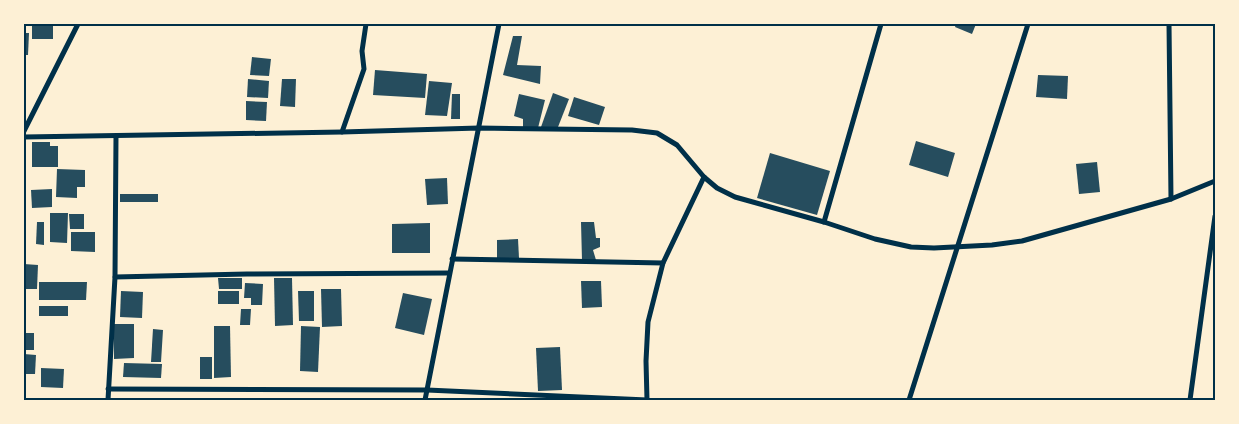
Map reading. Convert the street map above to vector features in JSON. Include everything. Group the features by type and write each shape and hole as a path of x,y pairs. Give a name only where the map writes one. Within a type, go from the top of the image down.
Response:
{"street":[{"path":"24,130 78,24"},
{"path":"342,132 364,68 362,50 366,24"},
{"path":"425,400 499,24"},
{"path":"824,222 880,24"},
{"path":"909,400 1028,24"},
{"path":"1169,24 1171,199"},
{"path":"24,138 479,128 632,130 657,133 677,145 704,177 717,188 735,197 824,222 875,239 912,247 958,248 1022,241 1171,199 1215,181"},
{"path":"108,400 115,277 116,136"},
{"path":"108,389 427,390 647,400 648,322 663,263 704,177"},
{"path":"1190,400 1213,258 1215,216"},
{"path":"452,259 663,263"},
{"path":"115,277 450,273"}],"building":[{"path":"32,24 53,25 53,39 32,39"},
{"path":"956,24 976,24 972,34 955,27"},
{"path":"24,33 29,33 28,55 24,55"},
{"path":"513,36 522,36 517,65 541,66 540,84 503,75"},
{"path":"252,57 271,59 269,76 250,75"},
{"path":"375,70 427,74 425,98 373,95"},
{"path":"1038,75 1068,76 1067,99 1036,97"},
{"path":"248,79 269,81 268,98 247,97"},
{"path":"282,79 296,79 295,107 280,106"},
{"path":"429,81 452,83 447,116 425,115"},
{"path":"553,93 569,99 558,127 541,127"},
{"path":"452,94 460,94 460,119 451,119"},
{"path":"519,94 545,100 538,128 523,128 523,119 514,116"},
{"path":"574,97 605,107 599,125 568,116"},
{"path":"246,101 267,102 266,121 246,120"},
{"path":"916,141 955,153 948,177 909,165"},
{"path":"32,142 50,142 50,146 58,146 58,167 32,167"},
{"path":"770,153 830,171 817,215 757,198"},
{"path":"1097,162 1100,192 1079,194 1076,164"},
{"path":"57,169 85,170 85,187 77,187 77,198 56,197"},
{"path":"447,178 448,204 427,205 425,179"},
{"path":"52,189 52,207 32,208 31,190"},
{"path":"120,194 158,194 158,202 120,202"},
{"path":"50,213 68,213 67,243 50,242"},
{"path":"69,214 84,214 84,229 70,229"},
{"path":"37,222 44,222 44,245 36,244"},
{"path":"581,222 594,222 596,238 600,238 600,247 593,250 596,260 582,260"},
{"path":"430,223 430,253 392,253 392,224"},
{"path":"71,232 95,232 95,252 71,251"},
{"path":"518,239 519,258 497,259 497,240"},
{"path":"24,264 38,265 37,289 24,289"},
{"path":"218,278 242,278 242,289 219,289"},
{"path":"274,278 292,278 293,325 275,326"},
{"path":"581,281 601,281 602,307 582,308"},
{"path":"39,282 87,282 86,300 39,300"},
{"path":"245,283 263,284 262,305 251,305 251,298 244,298"},
{"path":"321,289 341,289 342,326 322,327"},
{"path":"121,291 143,292 142,318 120,317"},
{"path":"218,291 239,291 239,304 218,304"},
{"path":"298,291 314,291 314,321 299,321"},
{"path":"403,293 432,299 424,335 395,328"},
{"path":"39,306 68,306 68,316 39,316"},
{"path":"241,309 251,309 250,325 240,325"},
{"path":"114,324 134,324 134,358 114,359"},
{"path":"214,326 230,326 231,377 214,378"},
{"path":"301,326 320,327 318,372 300,371"},
{"path":"153,329 163,330 161,362 151,362"},
{"path":"24,333 34,333 34,350 24,350"},
{"path":"560,347 562,390 538,391 536,348"},
{"path":"24,354 36,355 35,374 24,374"},
{"path":"200,357 212,357 212,379 200,379"},
{"path":"124,363 162,364 161,378 123,377"},
{"path":"41,368 64,369 63,388 41,387"}]}
